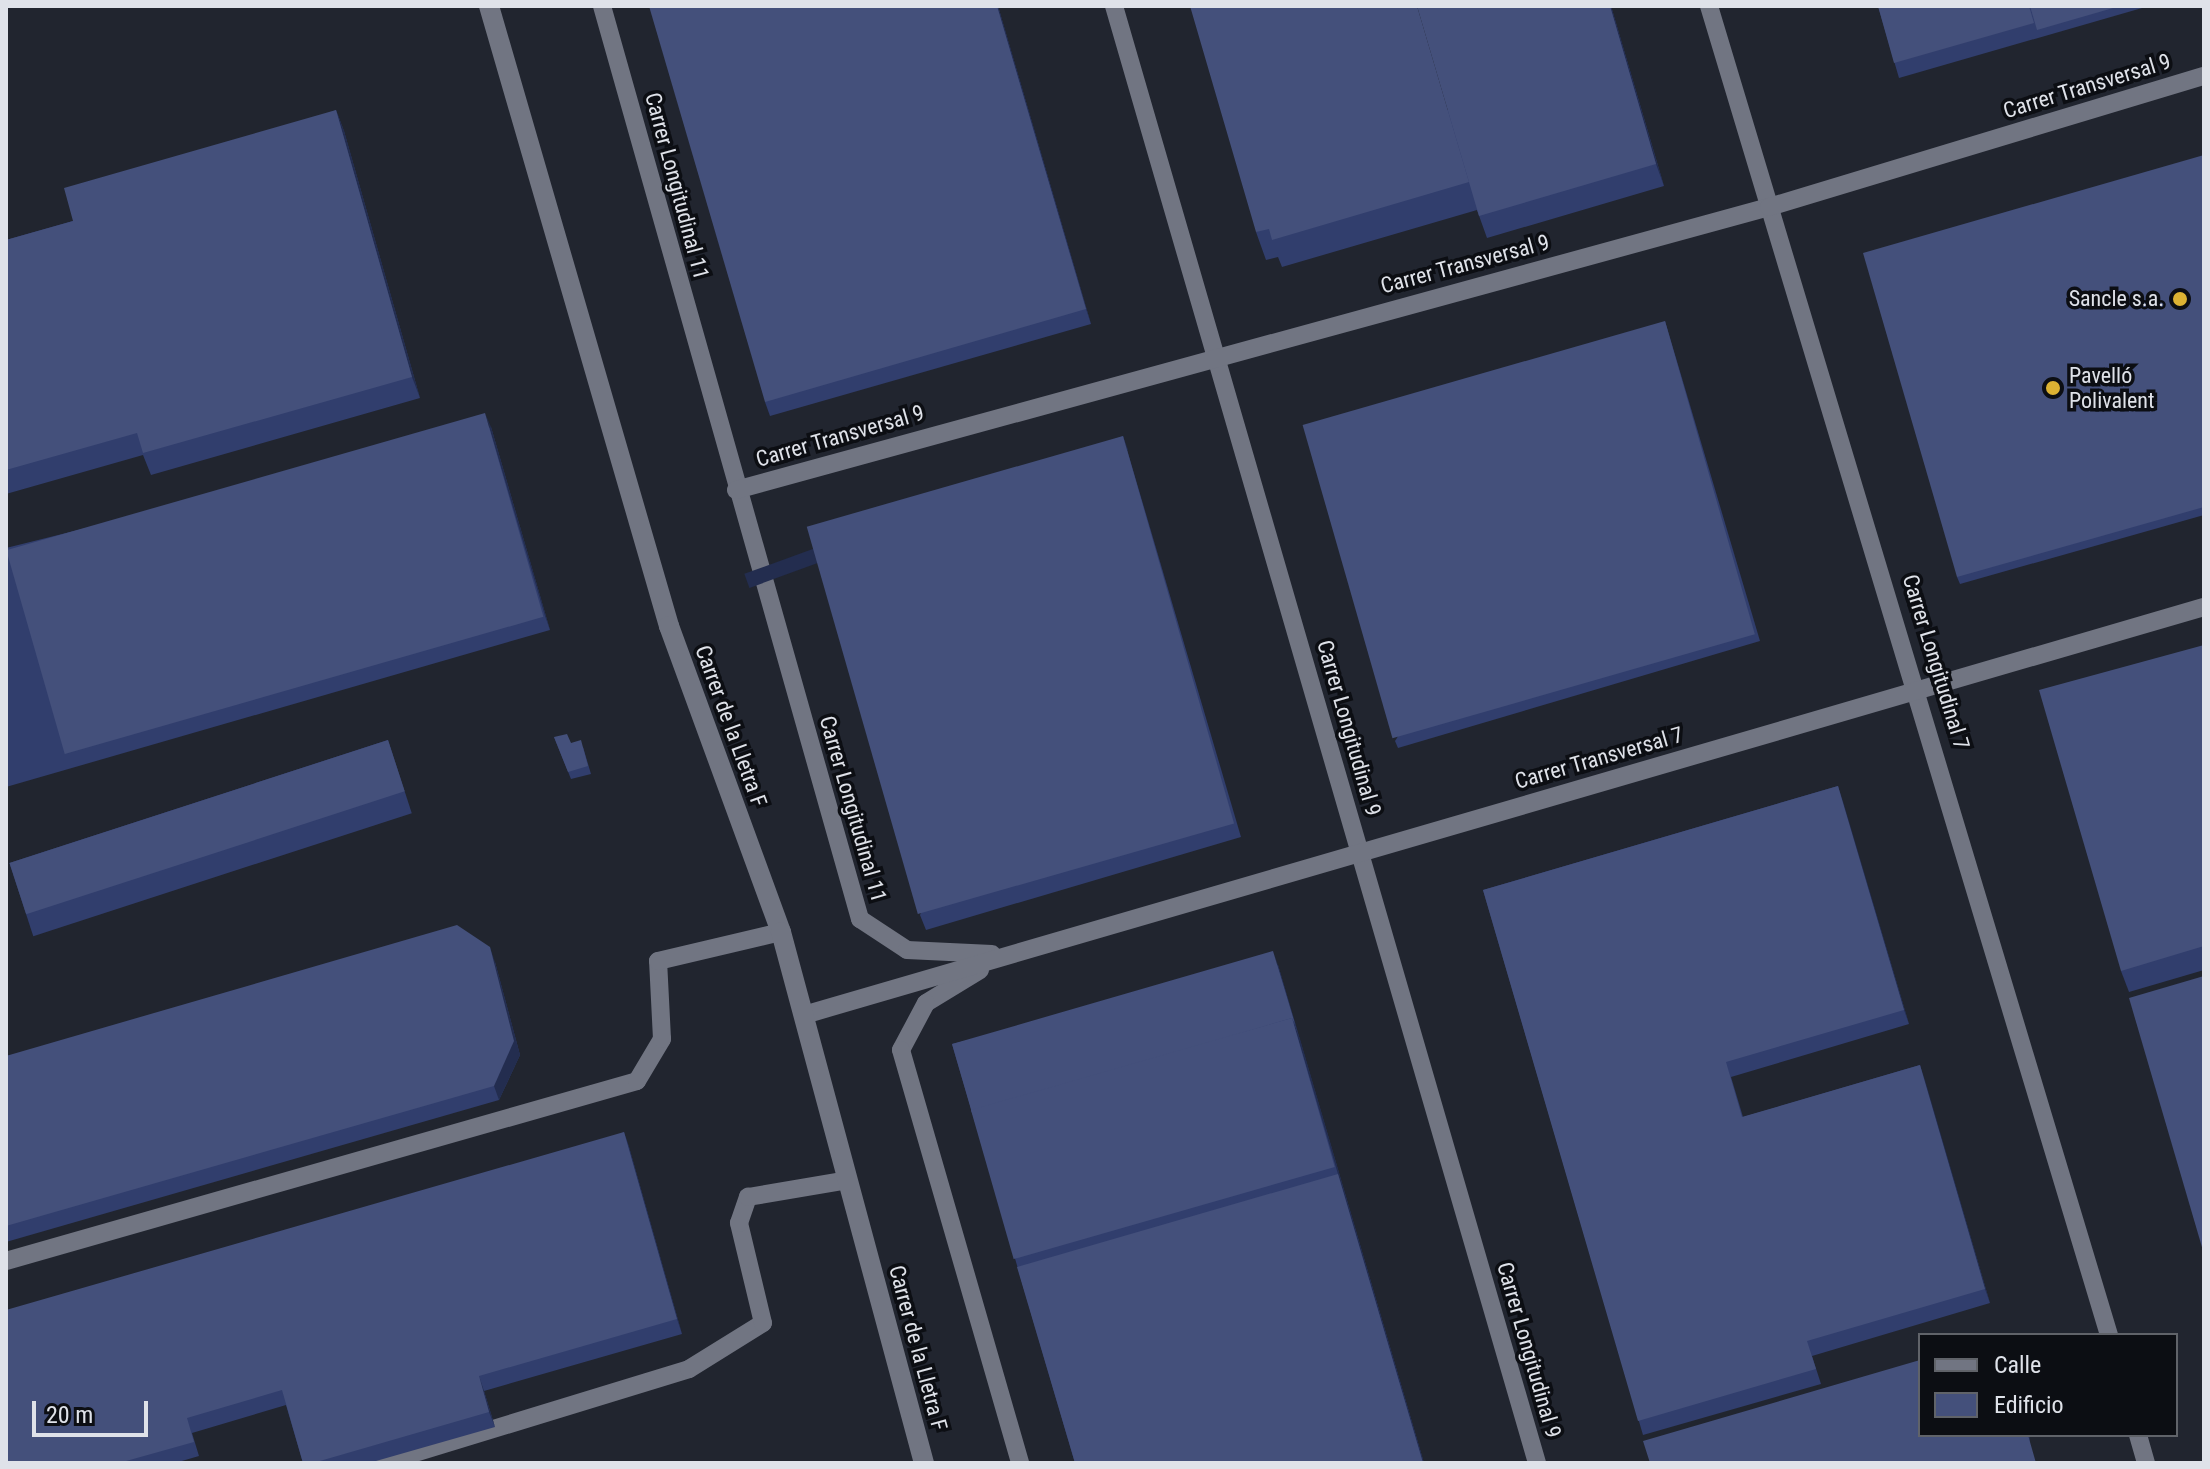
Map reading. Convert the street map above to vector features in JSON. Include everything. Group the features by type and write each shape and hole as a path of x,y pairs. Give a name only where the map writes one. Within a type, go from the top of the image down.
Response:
{"street":[{"name":"Carrer de la Lletra F","path":"489,6 669,626 781,932 924,1463"}],"lane":[{"name":"Carrer Longitudinal 11","path":"602,6 736,490 860,919 907,950 1007,955"},
{"name":"Carrer Longitudinal 9","path":"1114,6 1537,1463"},
{"name":"Carrer Longitudinal 7","path":"1709,6 1921,693 2108,1333"},
{"name":"Carrer Transversal 9","path":"736,490 1216,355 1769,207 2204,76"},
{"name":"Carrer Transversal 7","path":"1007,955 1360,849 1921,693 2204,607"},
{"path":"6,1261 637,1081 662,1039 658,961 781,932"},
{"path":"804,1015 1007,955"},
{"path":"1007,955 926,1003 901,1050 1020,1463"},
{"path":"382,1463 689,1369 763,1323 739,1223 748,1197 848,1180"},
{"path":"2139,1437 2146,1463"}],"building":[{"path":"649,6 997,6 1086,309 765,402"},
{"path":"1190,6 1417,6 1469,182 1272,240 1269,229 1256,232"},
{"path":"1417,6 1610,6 1656,164 1479,216"},
{"path":"1878,6 2029,6 2034,23 1894,63"},
{"path":"2030,6 2120,6 2037,30"},
{"path":"336,110 412,377 143,453 137,433 6,470 6,240 73,221 64,188"},
{"name":"Pavelló Polivalent","path":"2204,155 2204,507 1957,577 1863,253"},
{"path":"1665,321 1755,634 1392,738 1303,425"},
{"path":"485,413 543,617 65,754 6,550"},
{"path":"1123,436 1234,823 918,914 807,527"},
{"path":"2204,645 2204,946 2121,971 2039,690"},
{"path":"567,734 571,743 581,740 588,766 568,772 554,737"},
{"path":"388,740 405,791 26,914 9,863"},
{"path":"1838,786 1904,1010 1726,1062 1742,1117 1920,1065 1985,1289 1807,1341 1816,1369 1638,1421 1483,890"},
{"path":"457,925 490,947 514,1041 494,1086 6,1226 6,1056"},
{"path":"1273,951 1295,1024 1292,1018 972,1113 952,1044"},
{"path":"2204,976 2204,1254 2129,998"},
{"path":"1292,1018 1335,1167 1014,1259 971,1110"},
{"path":"624,1132 677,1319 479,1376 489,1412 313,1463 303,1463 282,1390 187,1418 194,1442 119,1463 6,1463 6,1310"},
{"path":"1338,1174 1423,1463 1075,1463 1017,1267"},
{"path":"1918,1361 1918,1437 2029,1437 2036,1463 1650,1463 1643,1441"}],"place":[{"name":"Sancle s.a.","path":"2180,299"},
{"name":"Pavelló Polivalent","path":"2053,388"}]}
